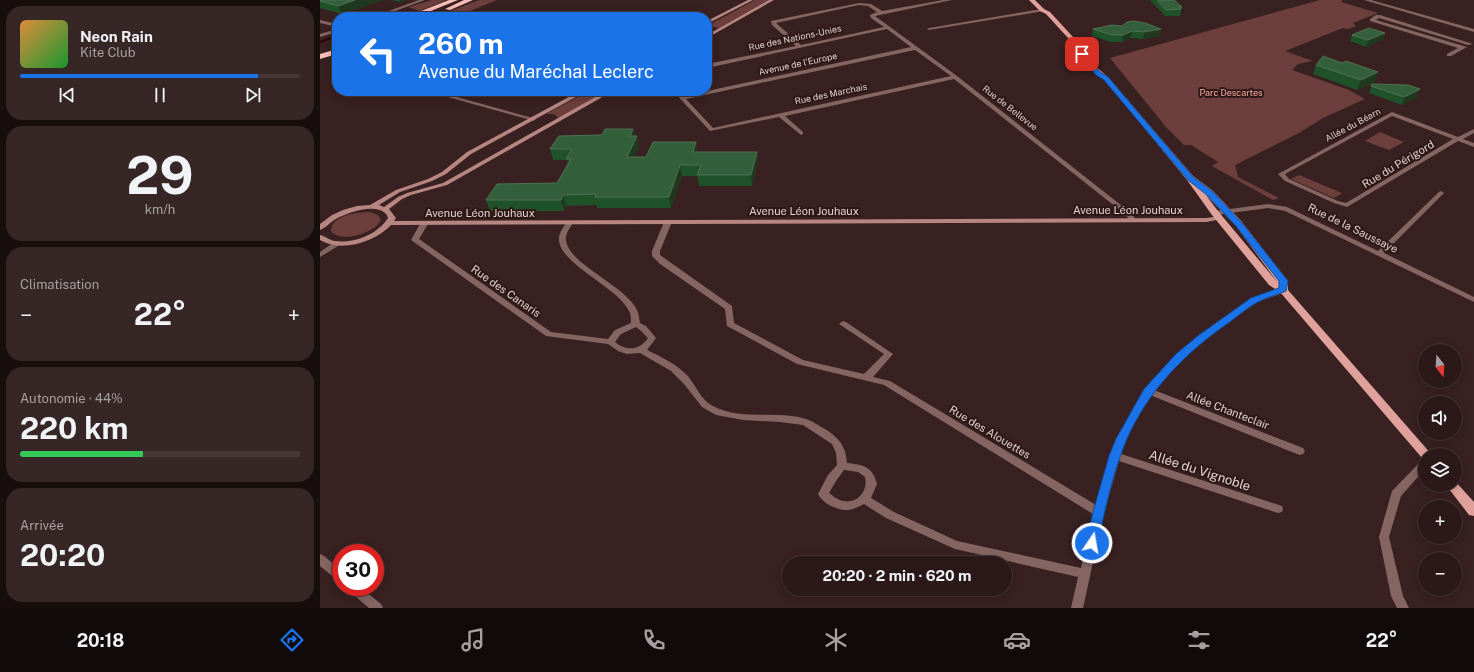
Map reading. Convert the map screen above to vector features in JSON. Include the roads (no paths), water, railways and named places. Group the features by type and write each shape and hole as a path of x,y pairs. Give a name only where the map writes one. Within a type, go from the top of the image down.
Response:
{"highway":[{"path":"423,12 455,0"},
{"path":"439,12 470,0"},
{"path":"320,50 332,46"},
{"path":"320,58 332,53"}],"main road":[{"path":"1032,0 1042,10 1048,13 1083,51 1082,54 1098,74 1106,78 1222,215 1272,283 1283,290 1420,448"},
{"path":"1042,0 1049,10 1048,13"},
{"path":"1222,215 1239,224 1284,281 1283,290"},
{"path":"1458,492 1474,511"}],"street":[{"path":"388,12 423,0"},
{"path":"712,20 750,0"},
{"path":"712,33 772,0"},
{"path":"910,0 919,5"},
{"path":"800,46 773,22 858,4 869,5 881,13 950,0"},
{"path":"1366,0 1474,31"},
{"path":"930,30 1042,10"},
{"name":"Rue de Bellevue","path":"881,13 872,15 887,28 955,77 1129,214 1133,220"},
{"path":"1462,48 1372,20 1378,16 1472,43"},
{"path":"320,21 332,25"},
{"path":"712,28 718,31"},
{"name":"Rue des Nations-Unies","path":"712,65 887,28"},
{"path":"320,36 332,32"},
{"path":"1449,55 1472,43"},
{"name":"Avenue de l'Europe","path":"712,92 916,48"},
{"name":"Rue des Marchais","path":"683,98 712,130 955,77"},
{"path":"448,96 533,119 549,116 557,120"},
{"path":"371,207 398,191 444,173 469,153 575,96"},
{"path":"386,209 400,198 409,194 445,184 601,96"},
{"name":"Avenue de l'Europe","path":"683,98 692,96"},
{"name":"Allée du Béarn","path":"1347,205 1336,202 1288,180 1281,174 1392,114 1474,145"},
{"path":"780,115 801,133"},
{"path":"533,119 536,125 547,126"},
{"name":"Rue du Périgord","path":"1347,205 1474,130"},
{"path":"1380,254 1441,193"},
{"name":"Rue de la Saussaye","path":"1222,215 1268,206 1287,209 1474,300"},
{"path":"320,227 337,215 360,208 371,207 386,209 391,213 392,218 390,223 375,234 364,239 339,243 328,242 320,238"},
{"name":"Avenue Léon Jouhaux","path":"390,223 1207,220 1222,215"},
{"name":"Rue des Alouettes","path":"668,222 656,251 656,256 729,308 730,324 800,362 887,383 1099,512"},
{"path":"569,223 562,239 564,247 584,268 620,294 634,310 636,324"},
{"name":"Rue des Canaris","path":"424,224 415,240 549,334 610,342"},
{"path":"320,255 339,243"},
{"path":"1077,608 1099,512 1115,456 1121,439 1148,391 1179,357 1202,337 1254,300 1283,290"},
{"path":"636,324 643,328 652,338 648,346 635,352 616,348 610,342 618,332 636,324"},
{"path":"843,324 889,354 867,378"},
{"path":"640,350 664,362 684,378 700,400 709,408 729,415 778,418 805,422 832,438 841,449 842,466 832,478 823,494 828,500 840,505 853,504 865,499 870,493 872,486 871,479 868,474 856,468 842,466"},
{"name":"Allée Chanteclair","path":"1148,391 1300,451"},
{"name":"Allée du Vignoble","path":"1115,456 1278,509"},
{"path":"1402,608 1397,596 1384,536 1396,494 1418,470"},
{"path":"865,499 890,515 955,545 1085,574"},
{"path":"320,559 332,569"},
{"path":"363,596 377,608"}],"waterway":[{"path":"320,42 332,38"}],"park label":[{"name":"Parc Descartes","path":"1231,93"}]}
